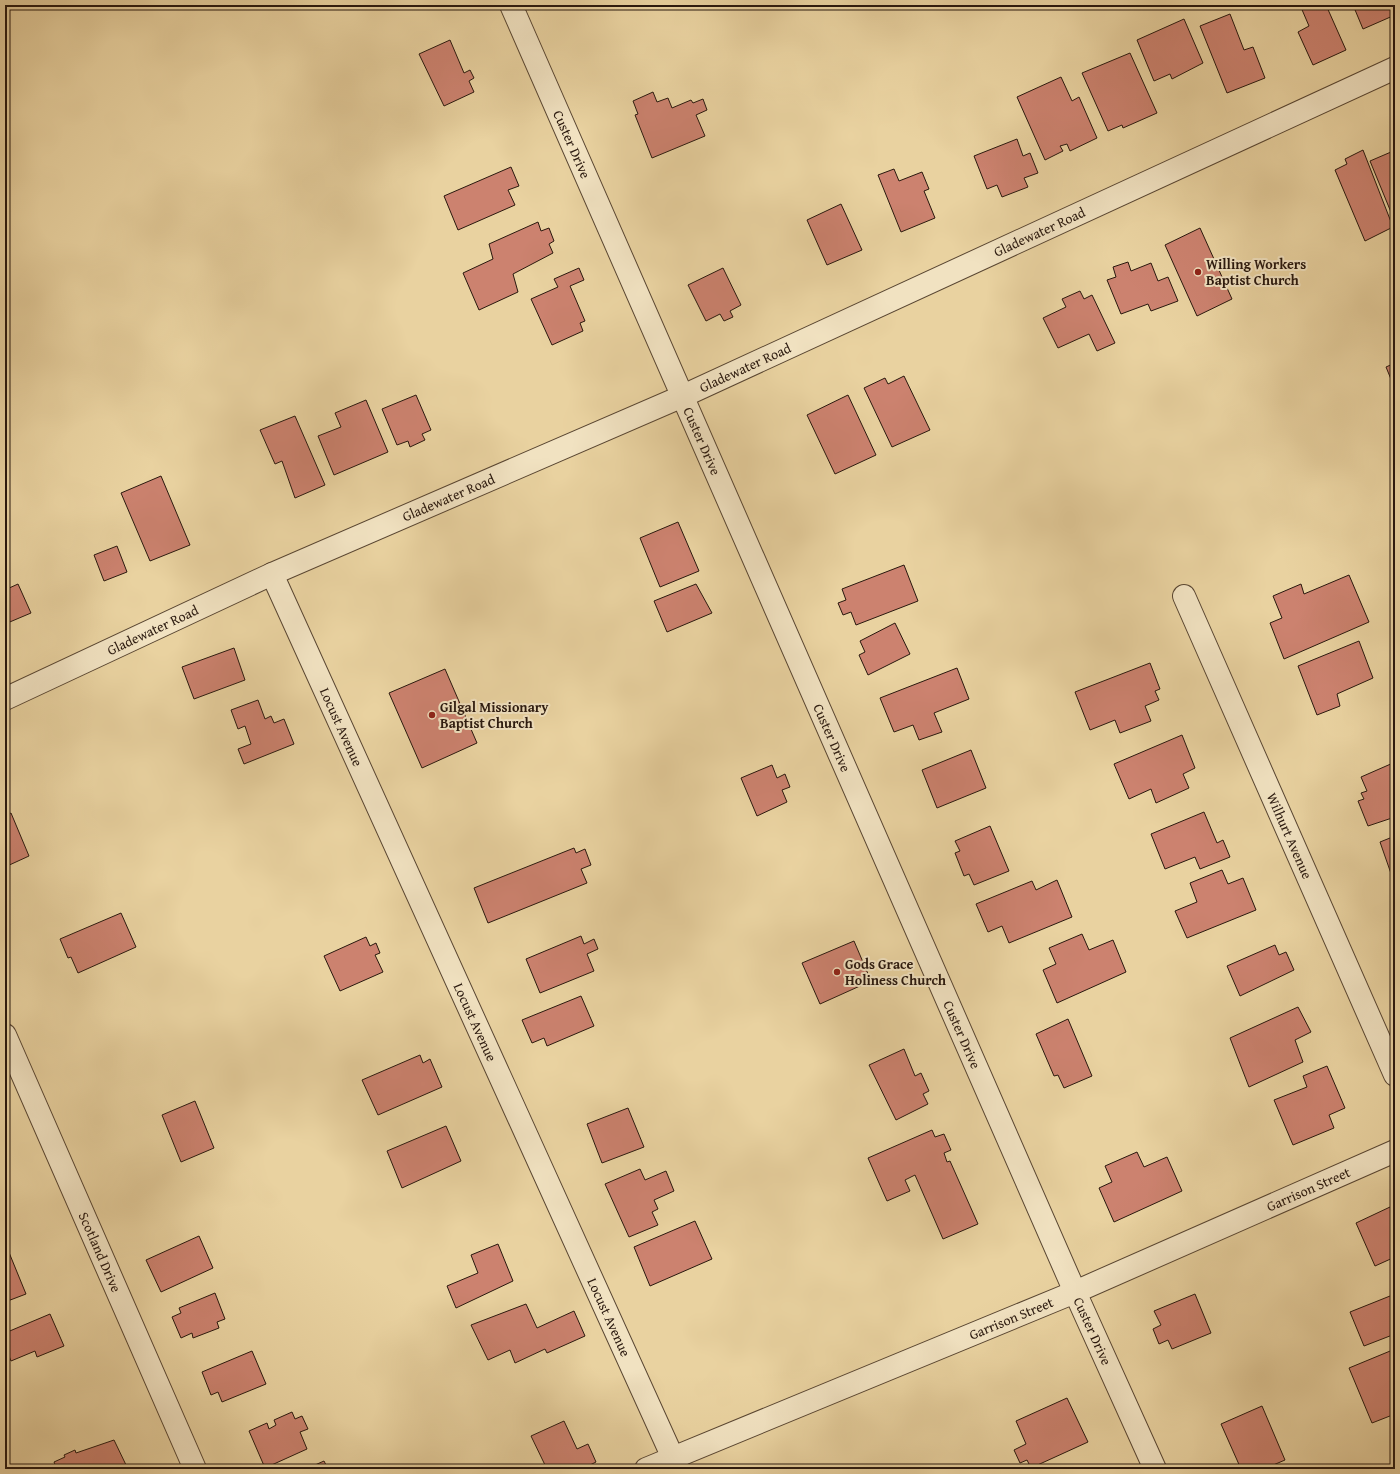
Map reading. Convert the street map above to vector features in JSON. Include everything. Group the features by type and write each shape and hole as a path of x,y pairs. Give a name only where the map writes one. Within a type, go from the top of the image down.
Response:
{"street":[{"name":"Custer Drive","path":"511,5 1075,1292 1155,1469"},
{"name":"Gladewater Road","path":"5,699 272,574 683,396 1395,68"},
{"name":"Locust Avenue","path":"272,574 676,1463"},
{"name":"Wilhurt Avenue","path":"1184,596 1395,1076"},
{"name":"Scotland Drive","path":"5,1035 195,1469"},
{"name":"Garrison Street","path":"646,1469 676,1463 1075,1292 1395,1151"}],"building":[{"path":"1300,5 1326,5 1346,50 1313,65 1298,32 1309,26"},
{"path":"1353,5 1391,5 1395,15 1363,29"},
{"path":"1230,14 1244,50 1253,47 1265,78 1227,93 1200,26"},
{"path":"1184,19 1203,63 1172,79 1170,74 1154,81 1137,40"},
{"path":"450,40 464,73 470,70 474,78 469,81 474,92 444,106 419,54"},
{"path":"1130,53 1157,113 1123,128 1122,125 1108,131 1082,73"},
{"path":"1061,77 1072,101 1079,97 1097,138 1070,151 1067,144 1060,146 1063,151 1045,160 1017,97"},
{"path":"653,92 657,102 668,98 672,108 691,100 693,103 703,99 707,110 696,115 705,136 652,158 635,115 638,114 633,101"},
{"path":"1017,139 1023,156 1030,153 1038,173 1024,178 1028,187 1002,197 997,185 987,189 974,156"},
{"path":"1363,150 1393,227 1365,241 1335,170 1347,164 1345,159"},
{"path":"1391,152 1395,162 1395,222 1370,161"},
{"path":"511,167 519,186 508,190 515,205 458,230 444,196"},
{"path":"894,169 899,181 922,172 929,189 924,191 935,218 901,232 878,175"},
{"path":"841,204 862,250 827,265 807,220"},
{"path":"538,222 541,231 549,228 554,241 549,244 553,253 513,274 518,292 479,310 463,273 493,259 489,244"},
{"name":"Willing Workers Baptist Church","path":"1200,228 1232,299 1197,316 1165,245"},
{"path":"1128,262 1131,271 1151,263 1158,281 1168,277 1178,301 1151,311 1148,304 1121,314 1107,280 1116,277 1113,267"},
{"path":"579,268 584,280 570,286 585,321 580,323 583,331 552,345 531,299 558,287 554,279"},
{"path":"723,268 741,305 730,311 733,317 724,321 720,314 706,321 688,285"},
{"path":"1080,291 1084,299 1092,295 1115,343 1097,351 1089,334 1058,348 1043,318 1066,307 1062,299"},
{"path":"1395,363 1395,389 1386,367"},
{"path":"904,376 930,430 892,447 864,388 885,378 888,384"},
{"path":"416,395 431,430 422,434 425,440 410,447 408,441 397,445 382,409"},
{"path":"848,395 876,455 835,474 807,415"},
{"path":"366,400 388,452 334,475 318,436 341,427 335,413"},
{"path":"295,416 325,485 295,498 282,461 275,464 260,430"},
{"path":"161,476 190,545 150,561 121,493"},
{"path":"678,522 699,571 660,587 640,538"},
{"path":"117,546 127,572 104,581 94,555"},
{"path":"904,565 918,601 856,625 851,612 843,615 838,603 846,600 842,589"},
{"path":"1349,575 1369,622 1284,659 1270,623 1282,618 1273,596 1301,584 1304,594"},
{"path":"18,584 31,613 5,624 5,585 7,589"},
{"path":"696,584 712,613 667,632 654,601"},
{"path":"895,623 910,654 868,675 859,655 865,652 860,641"},
{"path":"1359,641 1373,678 1337,694 1340,706 1317,715 1298,666"},
{"path":"234,648 245,680 194,699 182,667"},
{"path":"1150,663 1160,689 1155,691 1159,700 1145,706 1151,721 1120,733 1115,720 1090,730 1075,692"},
{"path":"957,668 969,699 934,713 942,732 919,740 913,725 894,732 880,698"},
{"name":"Gilgal Missionary Baptist Church","path":"445,669 477,743 422,768 389,693"},
{"path":"258,700 265,719 271,716 274,723 284,719 294,744 244,764 238,749 251,744 245,726 238,729 231,710"},
{"path":"1182,735 1195,768 1183,774 1189,788 1156,803 1151,789 1129,799 1114,764"},
{"path":"971,750 986,788 937,808 922,770"},
{"path":"1393,763 1395,767 1395,817 1368,826 1358,801 1364,799 1361,793 1367,791 1361,777"},
{"path":"772,765 777,778 785,774 790,787 782,790 787,802 757,816 741,778"},
{"path":"1204,812 1217,843 1223,840 1230,857 1200,869 1195,857 1165,869 1151,834"},
{"path":"11,813 29,856 5,867 5,816"},
{"path":"990,826 1009,871 974,885 969,874 964,876 955,853 960,851 955,841"},
{"path":"1395,836 1395,885 1380,842"},
{"path":"574,848 576,853 585,849 591,865 581,869 587,883 488,923 474,888"},
{"path":"1222,870 1228,884 1243,878 1256,910 1187,938 1175,911 1197,902 1190,883"},
{"path":"1057,880 1072,917 1009,943 1002,926 988,932 976,904 1032,881 1036,890"},
{"path":"121,913 136,947 78,973 71,957 68,958 60,939"},
{"path":"1082,934 1089,950 1113,940 1126,972 1057,1003 1043,970 1056,964 1049,948"},
{"path":"581,936 584,944 594,939 598,949 587,954 594,971 540,993 526,959"},
{"path":"366,937 370,946 376,943 380,953 375,955 383,972 340,991 324,956"},
{"name":"Gods Grace Holiness Church","path":"854,941 871,981 820,1004 802,963"},
{"path":"1275,945 1279,955 1286,952 1294,970 1240,996 1227,966"},
{"path":"581,996 594,1026 547,1046 544,1038 532,1043 522,1020"},
{"path":"1298,1007 1311,1032 1295,1040 1303,1062 1249,1087 1230,1038"},
{"path":"1068,1019 1092,1076 1064,1088 1058,1075 1054,1076 1036,1034"},
{"path":"904,1049 915,1076 921,1073 929,1091 923,1094 928,1104 896,1120 869,1065"},
{"path":"420,1055 423,1063 430,1059 442,1087 378,1115 362,1080"},
{"path":"1327,1066 1345,1108 1329,1115 1334,1128 1293,1145 1274,1100 1307,1087 1303,1076"},
{"path":"195,1101 214,1148 181,1162 162,1115"},
{"path":"628,1108 644,1147 602,1163 587,1124"},
{"path":"446,1126 461,1161 402,1188 387,1151"},
{"path":"932,1130 935,1137 944,1134 951,1150 944,1153 947,1162 950,1161 978,1224 943,1239 915,1175 905,1180 910,1191 887,1201 868,1158"},
{"path":"1137,1152 1144,1167 1167,1157 1182,1191 1114,1222 1099,1188 1112,1182 1105,1166"},
{"path":"640,1169 645,1180 666,1171 674,1191 654,1200 658,1209 652,1212 658,1225 629,1237 605,1184"},
{"path":"1390,1207 1395,1219 1395,1257 1375,1266 1356,1223"},
{"path":"695,1221 712,1259 650,1286 634,1247"},
{"path":"199,1236 213,1268 161,1292 146,1260"},
{"path":"498,1244 513,1281 456,1308 447,1286 478,1273 471,1255"},
{"path":"8,1250 26,1294 5,1302 5,1251"},
{"path":"215,1293 225,1319 217,1322 219,1328 193,1338 192,1333 181,1338 172,1317 181,1313 179,1308"},
{"path":"1195,1294 1211,1333 1172,1349 1168,1340 1159,1344 1153,1329 1161,1325 1154,1311"},
{"path":"1395,1294 1395,1334 1364,1346 1350,1312"},
{"path":"526,1304 537,1328 574,1311 585,1336 547,1353 545,1349 515,1363 510,1350 488,1360 471,1325"},
{"path":"50,1314 64,1346 37,1357 35,1351 11,1361 5,1346 5,1333"},
{"path":"1395,1349 1395,1414 1372,1423 1349,1368"},
{"path":"252,1351 266,1384 222,1402 218,1392 211,1395 202,1372"},
{"path":"1067,1398 1088,1442 1031,1468 1027,1460 1020,1463 1014,1450 1026,1444 1016,1421"},
{"path":"1262,1406 1285,1460 1264,1469 1241,1469 1221,1424"},
{"path":"292,1412 295,1419 302,1416 308,1429 300,1432 307,1449 265,1468 249,1431 267,1423 269,1429 276,1425 274,1420"},
{"path":"564,1421 577,1449 588,1444 596,1462 582,1469 536,1469 545,1465 531,1436"},
{"path":"114,1440 127,1467 123,1469 57,1469 54,1462 65,1457 64,1455 75,1450 76,1453"},
{"path":"324,1461 328,1469 306,1469"}],"place":[{"name":"Willing Workers Baptist Church","path":"1198,272"},
{"name":"Gilgal Missionary Baptist Church","path":"432,715"},
{"name":"Gods Grace Holiness Church","path":"837,972"}]}
